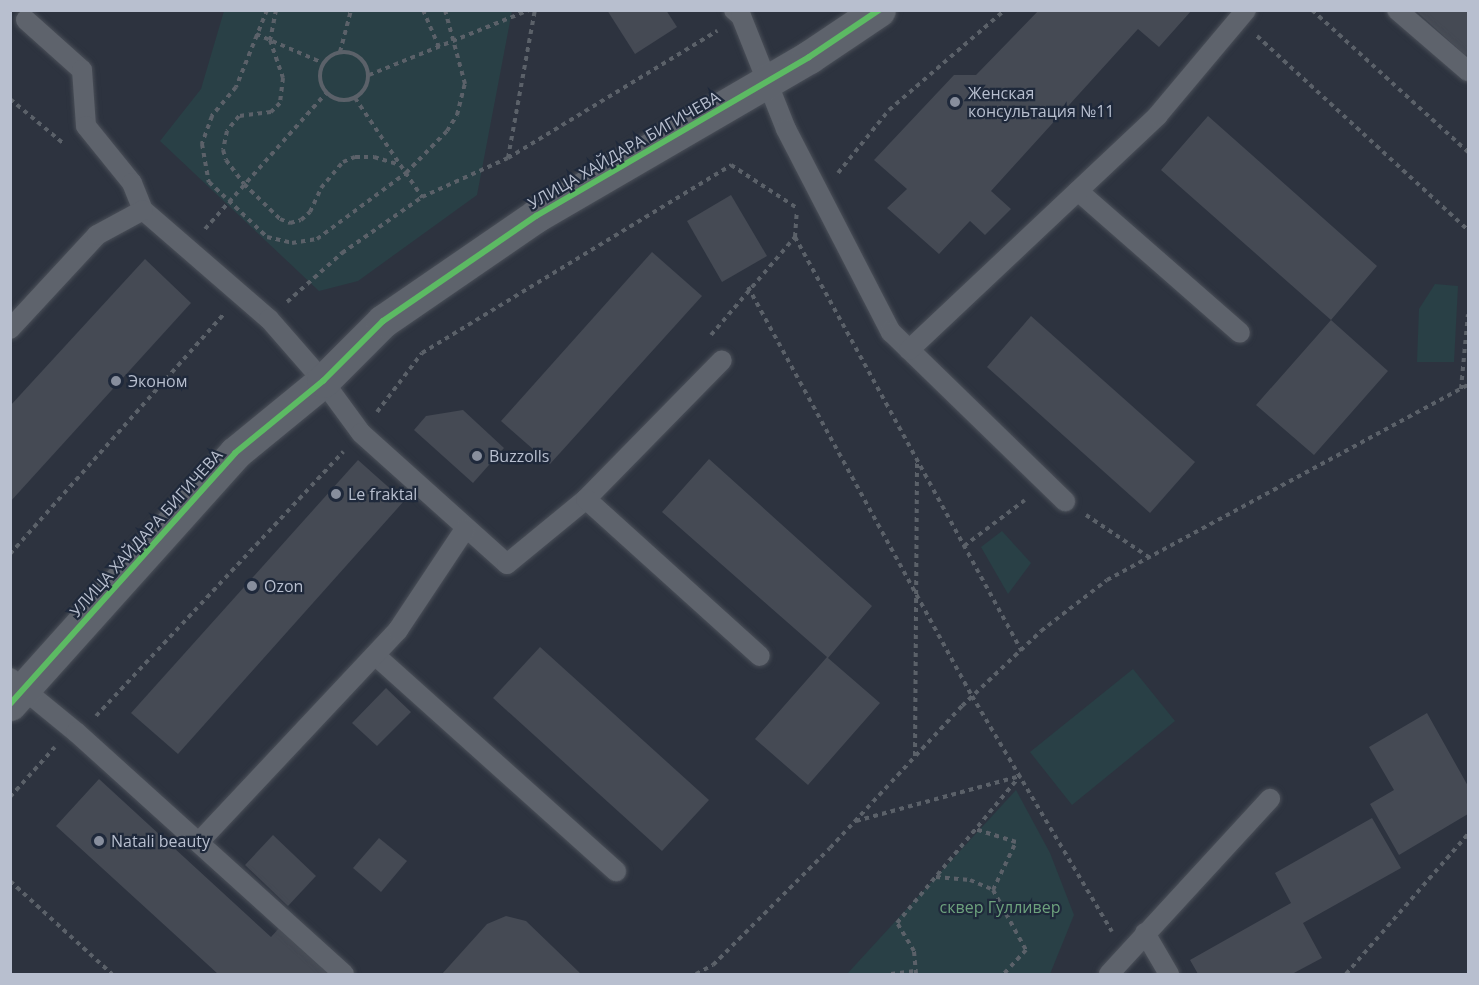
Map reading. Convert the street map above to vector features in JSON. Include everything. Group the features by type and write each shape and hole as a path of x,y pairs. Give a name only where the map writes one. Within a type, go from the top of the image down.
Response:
{"street":[{"name":"УЛИЦА ХАЙДАРА БИГИЧЕВА","path":"15,690 235,453 323,381 383,321 526,223 767,83 879,10"}],"lane":[{"path":"1397,10 1468,71"},
{"path":"737,13 820,195 891,332 1065,501"},
{"path":"909,350 1158,115 1243,15"},
{"path":"26,20 82,70 86,126 132,183 143,210 269,319 323,381 361,433 465,529 507,564 586,499 722,360"},
{"path":"1078,191 1240,333"},
{"path":"10,329 97,235 143,210"},
{"path":"586,499 760,657"},
{"path":"199,842 398,630 465,529"},
{"path":"375,655 616,871"},
{"path":"15,690 199,842 344,975"},
{"path":"1109,975 1270,799"},
{"path":"1145,933 1169,975"}],"path":[{"path":"267,10 236,87 212,116 202,144 209,182 228,201 267,237 305,242 317,239 406,173 447,131 463,98 463,71 452,41 445,10"},
{"path":"276,10 270,40 283,78 280,103 271,112 239,116 226,131 226,160 244,184 280,219 290,223 301,220 310,212 321,188 344,162 355,157 374,157 400,165"},
{"path":"340,52 361,59 369,75 367,84 355,98 336,99 326,93 320,84 323,63 340,52 351,10"},
{"path":"423,10 440,46"},
{"path":"369,75 529,10"},
{"path":"508,158 535,10"},
{"path":"1005,10 889,110 820,195 797,208 795,237 1022,651"},
{"path":"1312,10 1468,152"},
{"path":"10,554 247,287 288,302 342,253 422,197 508,158 737,13"},
{"path":"1243,15 1468,230"},
{"path":"256,34 323,63"},
{"path":"188,250 228,201 326,93"},
{"path":"355,98 422,197"},
{"path":"722,360 707,340 748,287 795,237"},
{"path":"748,287 972,696 1126,955"},
{"path":"1461,389 1468,314"},
{"path":"696,975 713,965 854,822 972,696 1107,580 1468,385"},
{"path":"915,756 917,460"},
{"path":"964,546 1047,483"},
{"path":"1065,501 1150,558"},
{"path":"854,822 1020,776"},
{"path":"891,975 916,973 914,951 897,923 1020,776"},
{"path":"975,829 1016,842 993,890"},
{"path":"1346,975 1468,834"},
{"path":"935,877 970,879 993,890 1026,950 1004,975"},
{"path":"10,881 112,975"}],"green space":[{"path":"224,11 512,11 477,195 358,281 319,291 160,141 201,89"},
{"path":"1435,284 1458,286 1454,362 1417,362 1419,309"},
{"path":"1002,531 1031,563 1008,594 981,547"},
{"path":"1133,669 1175,721 1072,805 1030,752"},
{"name":"сквер Гулливер","path":"1016,790 1050,853 1074,915 1050,974 847,974"}],"building":[{"path":"607,10 666,10 677,27 635,54"},
{"path":"1039,10 1192,10 1159,47 1138,29 991,191 1011,209 985,235 970,221 939,254 887,208 907,189 874,160 954,75 976,75"},
{"path":"1415,10 1468,10 1468,53 1466,56"},
{"path":"1208,116 1377,266 1331,320 1161,170"},
{"path":"731,195 767,256 722,282 687,221"},
{"path":"652,252 702,296 550,464 501,421"},
{"path":"145,259 191,303 10,502 10,406"},
{"path":"1031,316 1195,462 1150,513 987,367"},
{"path":"1331,320 1388,371 1314,455 1256,405"},
{"path":"463,410 504,448 473,483 414,430 426,416"},
{"path":"709,459 872,606 828,658 880,703 808,785 755,739 827,657 662,512"},
{"path":"358,460 404,501 178,754 131,713"},
{"path":"540,647 709,800 662,851 493,698"},
{"path":"386,688 411,712 377,746 352,723"},
{"path":"1427,713 1468,786 1468,814 1399,855 1370,804 1394,790 1369,747"},
{"path":"99,779 271,937 280,927 331,974 218,974 56,826"},
{"path":"1372,818 1401,868 1303,923 1322,958 1292,974 1198,974 1190,960 1291,903 1275,873"},
{"path":"273,835 316,876 288,906 245,865"},
{"path":"379,838 407,861 381,892 353,868"},
{"path":"506,916 526,921 581,974 442,974 487,924"}],"cycle path":[{"path":"10,704 235,453 323,381 383,321 536,216 809,57 879,10"}],"place":[{"name":"Женская консультация №11","path":"955,102"},
{"name":"Эконом","path":"116,381"},
{"name":"Buzzolls","path":"477,456"},
{"name":"Le fraktal","path":"336,494"},
{"name":"Ozon","path":"252,586"},
{"name":"Natali beauty","path":"99,841"}]}
